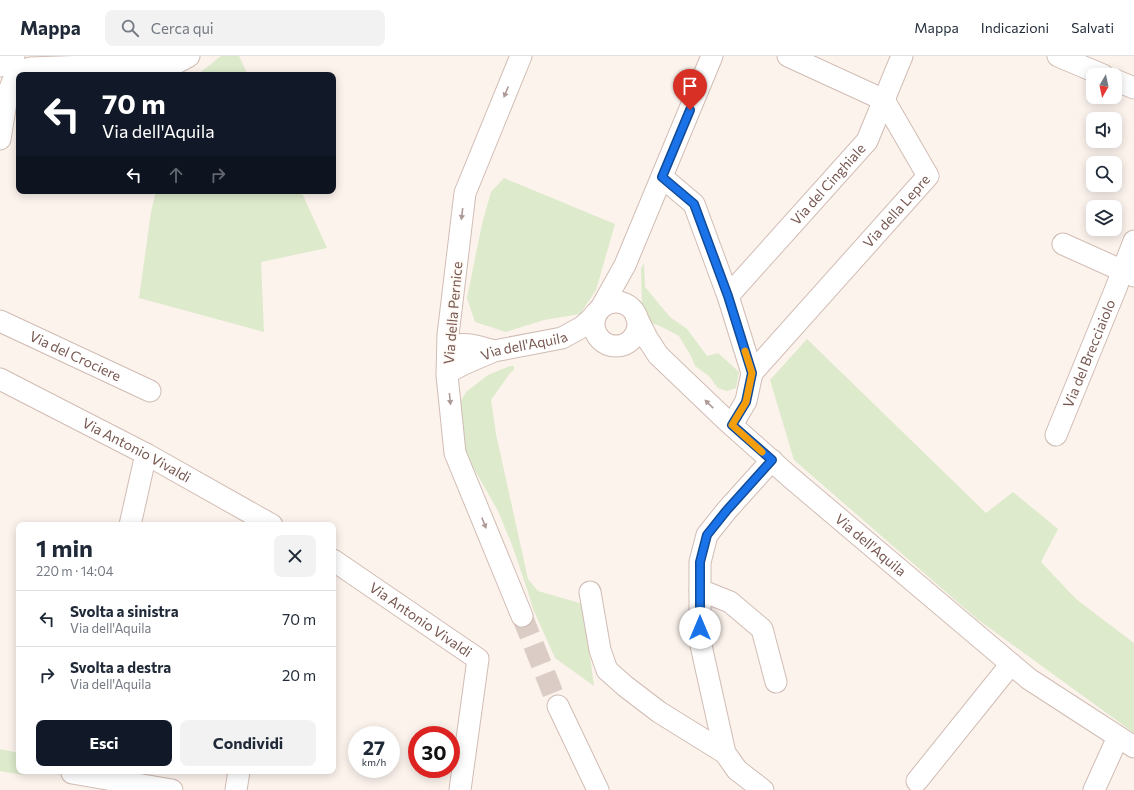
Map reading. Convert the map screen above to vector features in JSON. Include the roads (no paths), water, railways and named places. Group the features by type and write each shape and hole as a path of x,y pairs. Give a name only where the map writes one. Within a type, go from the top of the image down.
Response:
{"street":[{"path":"0,66 12,62 14,56"},
{"path":"24,72 30,68 176,63 189,56"},
{"name":"Via della Pernice","path":"521,56 465,194 448,335 447,376 455,452 522,616"},
{"name":"Via dell'Aquila","path":"603,342 598,338 595,332 594,319 625,265 712,56"},
{"path":"788,56 884,100"},
{"name":"Via del Cinghiale","path":"728,296 867,141 902,56"},
{"path":"1058,56 1086,68"},
{"path":"0,139 7,96 14,78 16,77"},
{"path":"1122,83 1134,88"},
{"name":"Via della Lepre","path":"752,373 928,176 884,100"},
{"path":"662,177 694,204 728,296 752,373 746,402 732,425"},
{"name":"Via del Brecciaiolo","path":"1056,435 1128,274 1134,241"},
{"path":"1063,244 1128,274"},
{"path":"562,338 603,342 614,346 620,346 631,341 638,329 638,322 633,311 628,289 629,256"},
{"name":"Via dell'Aquila","path":"448,372 494,351 562,338 582,327 592,319 599,310 608,304 615,302 622,303 633,311 658,355 732,425 790,476 1029,679 1126,742 1094,790"},
{"name":"Via del Crociere","path":"0,320 150,391"},
{"path":"448,348 455,345 464,344 494,351"},
{"path":"625,344 658,355"},
{"name":"Via Antonio Vivaldi","path":"0,379 146,454 267,522"},
{"path":"131,522 146,454"},
{"path":"724,753 700,641 700,562 707,535 727,510 772,460"},
{"name":"Via Antonio Vivaldi","path":"336,562 478,659 460,790"},
{"path":"700,590 730,602 762,629 776,682"},
{"path":"590,592 600,650 607,670 625,686 660,712 724,753 737,770 763,790"},
{"path":"917,781 1011,664"},
{"path":"558,706 597,790"},
{"path":"236,790 239,774"},
{"path":"70,778 172,790"}],"tunnel":[{"path":"522,616 558,706"}]}
